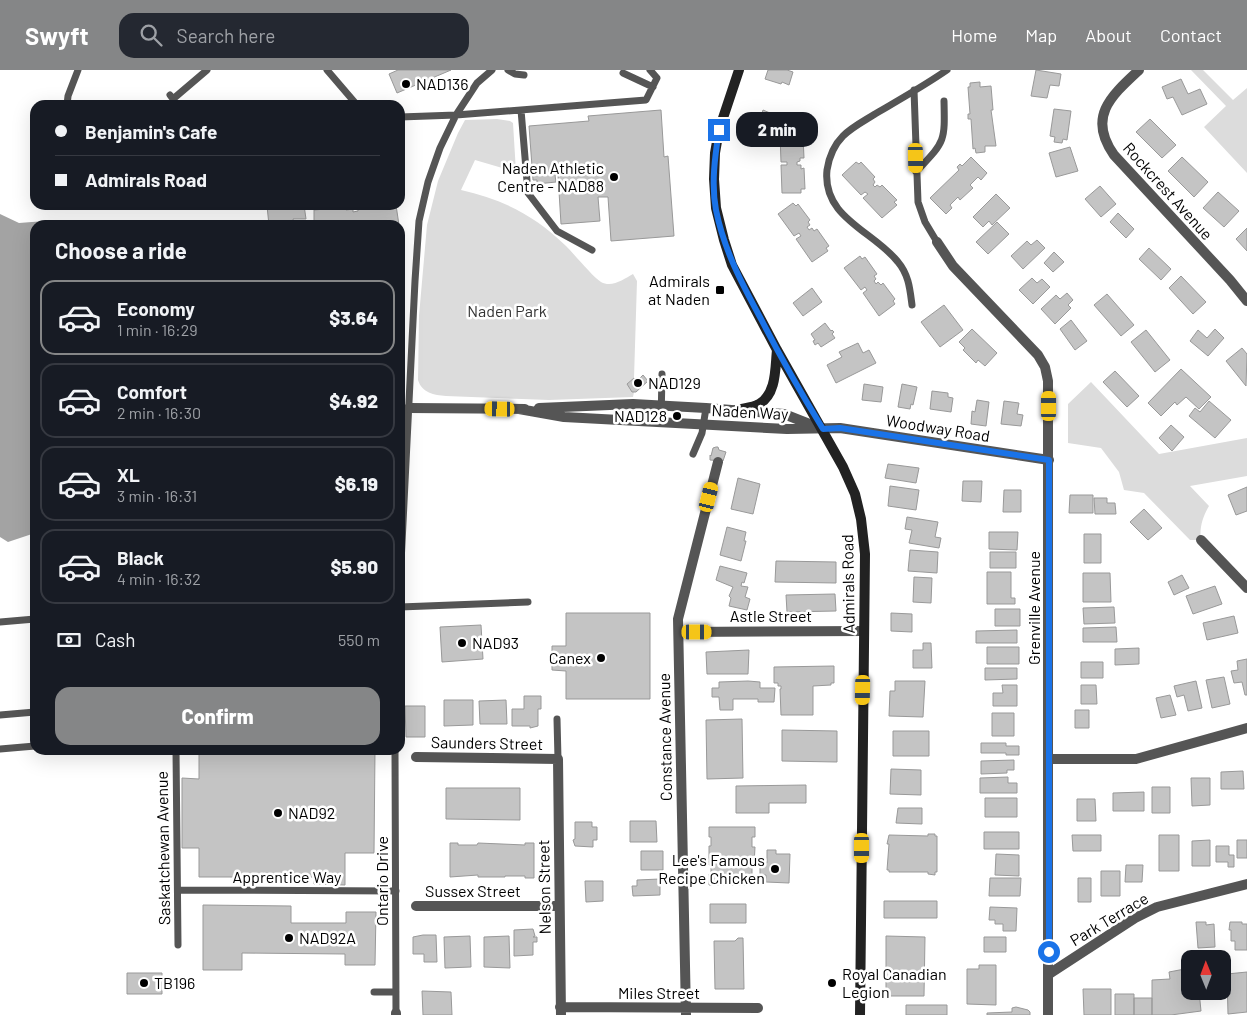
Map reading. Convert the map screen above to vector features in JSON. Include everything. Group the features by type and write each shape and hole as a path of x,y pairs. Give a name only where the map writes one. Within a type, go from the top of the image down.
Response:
{"main road":[{"name":"Admirals Road","path":"739,70 719,130 715,153 716,208 724,240 732,265 843,467 855,494 861,519 864,554 864,631 860,1015"},
{"path":"736,410 758,405 766,398 773,384 777,350"}],"street":[{"name":"Rockcrest Avenue","path":"1139,70 1109,100 1104,110 1103,134 1107,146 1247,301"},
{"name":"Grenville Avenue","path":"937,242 953,266 1033,349 1042,361 1048,381 1048,1015"},
{"name":"Naden Way","path":"409,408 519,409 633,404 784,414 823,429"},
{"name":"Naden Way","path":"519,409 564,417 786,429 823,429"},
{"name":"Woodway Road","path":"823,429 840,428 1049,460"},
{"name":"Constance Avenue","path":"686,1011 678,619 718,462"},
{"path":"1201,540 1247,588"},
{"name":"Astle Street","path":"679,632 864,631"},
{"path":"1049,759 1136,759 1247,728"},
{"name":"Saunders Street","path":"416,757 558,758"},
{"name":"Nelson Street","path":"558,758 560,1011"},
{"name":"Park Terrace","path":"1049,974 1151,909 1247,884"},
{"name":"Sussex Street","path":"416,906 559,906"},
{"name":"Miles Street","path":"560,1011 686,1011 758,1008"}],"lane":[{"path":"68,100 78,70"},
{"path":"170,95 173,99 200,73 208,70"},
{"path":"327,70 342,82 354,100"},
{"path":"405,484 419,221 428,182 440,148 456,115 477,83 492,70"},
{"path":"508,70 515,74 524,75"},
{"path":"405,117 456,115 646,100 657,78 650,70"},
{"path":"912,305 909,284 900,264 843,215 834,204 827,183 829,161 838,141 854,127 947,70"},
{"path":"623,73 653,87"},
{"path":"914,90 916,172 920,209 924,222 937,242"},
{"path":"897,101 907,99 914,106 915,110"},
{"path":"916,172 937,150 944,137 944,101"},
{"path":"521,110 524,191 557,231 592,250"},
{"path":"662,374 662,422"},
{"path":"693,454 702,433 706,408"},
{"path":"405,607 528,602"},
{"path":"0,622 30,619"},
{"path":"0,715 30,712"},
{"path":"557,719 558,758"},
{"path":"0,749 30,746"},
{"name":"Saskatchewan Avenue","path":"176,755 178,945"},
{"name":"Ontario Drive","path":"395,755 396,1014"},
{"name":"Apprentice Way","path":"178,890 396,892"},
{"path":"374,992 396,992"}],"green space":[{"path":"1191,70 1203,70 1233,100 1247,88 1247,173 1204,127 1226,106"},
{"name":"Naden Park","path":"497,119 513,123 516,172 475,160 461,190 490,198 530,217 555,235 593,275 605,284 614,283 633,274 637,281 634,378 627,384 634,392 633,397 549,400 446,396 425,391 418,380 419,316 427,225 438,181 465,120"},
{"path":"1091,382 1159,454 1247,438 1247,476 1190,486 1209,506 1202,522 1201,540 1190,540 1144,493 1124,490 1119,472 1101,448 1068,443 1068,404"}],"shaded area":[{"path":"0,214 19,223 30,222 30,535 8,542 0,537"}],"building":[{"name":"NAD136","path":"398,70 451,70 397,93 389,74"},
{"path":"768,70 787,70 793,72 789,85 765,79"},
{"path":"1036,70 1061,74 1059,86 1050,85 1047,98 1031,96"},
{"path":"1181,79 1188,94 1200,89 1207,104 1182,115 1173,97 1167,99 1162,87"},
{"path":"980,82 980,87 991,86 993,110 991,110 996,146 985,146 985,152 976,153 975,148 973,149 971,119 968,119 968,114 970,114 968,87 970,87 970,83"},
{"path":"1054,109 1071,111 1067,140 1063,139 1062,143 1054,142 1055,137 1050,136"},
{"name":"Naden Athletic Centre - NAD88","path":"661,110 664,157 668,156 674,236 611,241 608,197 598,197 600,221 561,224 558,175 555,175 556,182 537,184 537,180 533,180 529,126 589,121 588,116"},
{"path":"763,110 770,113 766,124 759,122"},
{"path":"1150,119 1176,145 1162,158 1136,132"},
{"path":"780,134 800,134 800,137 803,137 804,158 800,158 800,161 797,162 797,165 801,165 801,169 804,168 805,189 801,189 801,193 782,193 781,165 787,165 787,162 781,162"},
{"path":"1070,147 1078,171 1056,177 1049,153"},
{"path":"971,157 987,173 981,180 978,177 970,185 973,188 960,200 958,197 950,205 952,208 946,214 930,198 959,170 957,167 960,164 962,166"},
{"path":"1182,157 1208,182 1194,197 1168,171"},
{"path":"856,162 859,164 861,162 875,177 873,185 875,187 882,185 897,200 894,202 897,205 882,218 863,198 868,194 865,192 861,195 842,175"},
{"path":"1100,186 1116,204 1101,217 1085,199"},
{"path":"1218,192 1239,211 1224,227 1203,208"},
{"path":"996,194 1010,208 992,225 989,221 983,227 973,217"},
{"path":"793,203 796,206 798,204 810,220 808,222 810,225 807,227 809,230 812,228 814,231 817,229 829,246 826,248 828,251 812,262 796,239 801,236 799,233 794,236 778,214"},
{"path":"267,210 305,210 306,219 268,220"},
{"path":"314,210 397,210 398,220 314,220"},
{"path":"1118,213 1134,229 1126,238 1110,222"},
{"path":"997,222 1009,234 988,254 976,242"},
{"path":"1247,228 1247,251 1236,239"},
{"path":"1037,240 1045,248 1023,269 1011,256 1027,241 1031,245"},
{"path":"1149,248 1171,269 1161,280 1139,259"},
{"path":"1054,252 1064,262 1053,272 1044,263"},
{"path":"860,256 862,259 865,257 877,274 874,276 876,284 878,282 881,285 883,283 895,299 893,301 895,304 879,316 863,293 867,290 865,287 861,290 844,268"},
{"path":"1181,276 1206,302 1193,314 1169,288"},
{"path":"1032,278 1037,283 1042,279 1050,287 1033,304 1019,290"},
{"path":"812,288 822,302 803,316 793,303"},
{"path":"1067,293 1073,300 1068,305 1071,308 1055,324 1041,309 1056,295 1060,299"},
{"path":"1107,294 1134,325 1121,336 1094,305"},
{"path":"944,305 963,330 940,347 921,322"},
{"path":"1071,320 1087,341 1075,350 1060,329"},
{"path":"825,323 834,332 832,334 835,338 821,347 818,343 815,345 813,341 815,340 811,334"},
{"path":"972,329 997,353 985,366 978,360 976,363 963,350 965,348 959,342"},
{"path":"1215,329 1224,338 1208,356 1190,341 1198,330 1207,338"},
{"path":"1146,330 1170,360 1155,372 1131,342"},
{"path":"858,343 863,353 869,350 876,363 836,383 827,365 842,357 839,352"},
{"path":"1242,348 1247,354 1246,386 1226,361"},
{"path":"1181,369 1211,397 1199,409 1186,397 1177,405 1175,402 1161,416 1148,403"},
{"path":"1115,371 1139,396 1127,407 1103,382"},
{"name":"NAD129","path":"643,375 648,381 636,392 632,392 627,384 634,378 637,381"},
{"path":"864,384 883,387 881,402 862,400"},
{"path":"902,384 917,387 913,405 911,404 910,409 898,407"},
{"path":"932,391 948,393 948,397 953,398 951,412 930,409"},
{"path":"977,400 989,402 986,426 971,424 972,411 975,412"},
{"path":"1004,401 1019,403 1017,414 1023,415 1021,426 1001,424"},
{"path":"1209,401 1231,420 1215,438 1189,416 1195,408 1200,412"},
{"name":"NAD128","path":"674,414 682,414 681,419 673,418"},
{"path":"1171,425 1184,437 1172,451 1159,438"},
{"path":"716,447 726,452 723,461 710,460 713,448"},
{"path":"888,464 919,468 916,483 885,478"},
{"path":"738,478 760,484 753,514 731,509"},
{"path":"963,481 982,481 981,502 962,501"},
{"path":"890,486 919,490 916,510 888,506"},
{"path":"1247,487 1247,511 1236,515 1228,495"},
{"path":"1004,490 1021,490 1021,512 1003,512"},
{"path":"1070,495 1093,495 1093,513 1069,513"},
{"path":"1094,498 1107,498 1107,503 1115,503 1116,514 1095,514"},
{"path":"1144,509 1162,528 1148,540 1130,522"},
{"path":"907,517 938,522 935,537 941,538 939,548 909,543 912,530 905,529"},
{"path":"727,527 746,532 744,541 746,541 741,561 720,555"},
{"path":"989,532 1018,532 1017,550 989,549"},
{"path":"1084,534 1101,534 1101,563 1084,563"},
{"path":"910,550 938,552 937,573 908,571"},
{"path":"990,552 1016,552 1016,568 990,568"},
{"path":"776,561 836,562 836,583 775,582"},
{"path":"720,566 747,573 741,586 748,587 745,597 750,599 747,610 729,606 731,598 729,596 733,587 716,580"},
{"path":"987,572 1011,572 1011,598 1015,598 1015,604 987,604"},
{"path":"1083,573 1110,573 1111,602 1083,602"},
{"path":"1182,575 1189,588 1174,595 1168,582"},
{"path":"914,577 932,578 931,603 913,602"},
{"path":"1215,586 1222,604 1193,614 1186,596"},
{"path":"835,594 836,611 787,612 786,595"},
{"path":"1114,607 1115,623 1084,624 1083,608"},
{"path":"995,609 1020,609 1020,626 995,626"},
{"name":"Canex","path":"566,613 650,613 650,699 566,699 566,671 552,670 552,646 566,646"},
{"path":"891,613 912,614 912,632 891,631"},
{"path":"1234,616 1238,633 1207,640 1203,623"},
{"name":"NAD93","path":"481,625 483,659 442,662 440,627"},
{"path":"1116,627 1117,642 1083,642 1083,628"},
{"path":"1017,630 1017,643 976,643 976,631"},
{"path":"923,643 931,643 932,668 913,668 913,650 923,650"},
{"path":"987,647 1019,647 1019,664 987,664"},
{"path":"1139,648 1139,664 1115,665 1115,649"},
{"path":"749,650 748,674 707,674 706,652"},
{"path":"1247,659 1247,695 1245,695 1242,682 1234,683 1231,671 1238,670 1237,661"},
{"path":"1081,662 1103,662 1103,678 1081,678"},
{"path":"834,666 834,683 831,683 831,685 813,686 813,715 781,715 781,686 778,686 778,683 774,683 774,667"},
{"path":"985,668 1017,668 1017,679 985,680"},
{"path":"1224,677 1230,704 1212,708 1206,680"},
{"path":"895,681 925,681 923,717 889,716 890,691 895,691"},
{"path":"1196,681 1202,708 1188,711 1184,695 1177,697 1174,686"},
{"path":"719,682 760,682 760,688 775,688 774,702 758,702 758,699 733,699 733,710 720,710 719,697 712,697 712,688 719,688"},
{"path":"1002,685 1017,685 1017,706 993,706 993,693 1003,693"},
{"path":"1081,685 1096,685 1097,704 1081,704"},
{"path":"1170,695 1176,715 1161,718 1156,698"},
{"path":"524,696 541,696 541,709 538,709 538,726 530,728 530,726 512,726 512,709 524,709"},
{"path":"444,700 473,700 473,725 444,726"},
{"path":"506,700 507,724 480,724 479,701"},
{"path":"405,706 425,706 425,737 406,737"},
{"path":"1075,710 1089,710 1089,728 1075,728"},
{"path":"992,713 1014,713 1014,736 992,736"},
{"path":"742,719 743,778 707,779 706,720"},
{"path":"782,730 837,731 837,762 782,761"},
{"path":"893,731 929,731 929,756 893,756"},
{"path":"981,743 1006,743 1006,746 1019,746 1019,755 981,753"},
{"name":"NAD92","path":"199,755 375,755 374,853 345,853 345,885 314,884 314,877 199,877 199,848 182,848 182,778 199,779"},
{"path":"1014,760 1014,770 1007,770 1007,773 981,774 981,761"},
{"path":"891,769 921,770 921,795 890,794"},
{"path":"1243,771 1244,789 1221,789 1221,772"},
{"path":"1008,777 1008,783 1017,783 1017,793 980,793 980,778"},
{"path":"1191,778 1210,778 1210,805 1192,806"},
{"path":"806,785 806,803 769,803 769,813 736,813 736,786"},
{"path":"1152,787 1170,787 1170,813 1152,813"},
{"path":"446,788 520,788 520,820 446,819"},
{"path":"1144,792 1144,811 1113,811 1113,793"},
{"path":"985,798 1017,798 1017,817 985,817"},
{"path":"1077,799 1095,799 1096,821 1077,821"},
{"path":"898,808 922,808 922,824 896,823"},
{"path":"630,821 656,821 657,842 630,842"},
{"path":"575,822 592,822 592,827 597,827 597,840 593,840 593,847 575,846 573,840 575,839"},
{"path":"709,827 755,827 755,837 752,837 752,847 755,847 752,875 755,875 755,885 709,885 711,865 709,865 709,846 711,846 711,837 709,837"},
{"path":"984,832 1019,832 1019,849 984,849"},
{"path":"928,834 935,834 937,836 937,872 935,872 935,875 928,874 928,872 889,872 887,870 889,835 928,836"},
{"path":"1072,835 1101,835 1101,851 1073,851"},
{"path":"1159,835 1179,835 1179,871 1159,871"},
{"path":"1210,840 1210,866 1192,866 1192,841"},
{"path":"1237,840 1247,840 1247,858 1237,858"},
{"path":"450,843 458,843 458,845 477,845 478,843 525,845 525,843 534,843 534,878 525,878 525,876 478,877 478,875 450,877"},
{"path":"1216,846 1229,846 1229,855 1234,855 1234,867 1228,867 1228,862 1216,862"},
{"name":"Lee's Famous Recipe Chicken","path":"767,850 776,850 776,854 790,854 789,883 766,882 766,875 760,875 760,863 767,863"},
{"path":"641,851 663,851 663,870 641,870"},
{"path":"996,854 1019,855 1019,876 995,875"},
{"path":"1126,865 1143,865 1142,882 1125,882"},
{"path":"1101,871 1120,871 1120,896 1101,896"},
{"path":"990,878 1021,878 1020,896 989,896"},
{"path":"1078,878 1091,878 1091,902 1078,902"},
{"path":"660,879 660,895 633,896 632,886 637,886 637,880"},
{"path":"585,881 603,881 603,901 586,902"},
{"path":"884,901 937,901 937,918 884,918"},
{"path":"710,904 746,904 746,923 710,923"},
{"name":"NAD92A","path":"203,905 291,906 291,923 346,923 346,912 376,912 375,965 345,965 345,954 242,953 242,970 203,970"},
{"path":"990,907 1017,908 1016,931 1003,931 1003,924 995,924 995,920 989,920"},
{"path":"1196,922 1206,922 1206,925 1214,924 1215,947 1198,948"},
{"path":"1230,922 1247,924 1247,950 1235,950 1235,941 1231,941 1231,930 1229,930"},
{"path":"533,929 535,936 533,937 537,937 537,942 533,942 533,955 514,956 514,930"},
{"path":"436,935 437,962 424,962 424,954 413,954 413,937"},
{"path":"470,936 471,967 445,968 444,937"},
{"path":"509,936 510,968 484,967 484,937"},
{"path":"886,936 925,937 924,996 886,996"},
{"path":"984,937 1006,937 1006,952 984,952"},
{"path":"738,938 743,938 744,989 715,989 714,941 735,941"},
{"path":"979,965 996,965 996,1005 967,1004 967,969 979,969"},
{"path":"1181,970 1181,1000 1200,1000 1201,1011 1171,1015 1152,1015 1152,980 1170,979 1169,972"},
{"path":"1247,972 1247,1012 1228,1014 1228,1000 1231,1000 1231,974"},
{"name":"TB196","path":"127,973 162,973 162,994 127,994"},
{"path":"1083,989 1111,989 1111,1015 1084,1015"},
{"path":"422,991 451,992 452,1015 423,1015"},
{"path":"1115,994 1134,994 1134,1015 1115,1015"},
{"path":"1134,998 1152,998 1152,1015 1134,1015"},
{"path":"906,1005 947,1005 947,1015 906,1015"},
{"path":"1012,1008 1028,1010 1030,1015 987,1015 987,1013 1012,1012"}],"place":[{"name":"NAD136","path":"406,84"},
{"name":"Naden Athletic Centre - NAD88","path":"614,177"},
{"name":"Admirals at Naden","path":"720,290"},
{"name":"NAD129","path":"638,383"},
{"name":"NAD128","path":"677,416"},
{"name":"NAD93","path":"462,643"},
{"name":"Canex","path":"601,658"},
{"name":"NAD92","path":"278,813"},
{"name":"Lee's Famous Recipe Chicken","path":"775,869"},
{"name":"NAD92A","path":"289,938"},
{"name":"TB196","path":"144,983"},
{"name":"Royal Canadian Legion","path":"832,983"}],"route":[{"path":"719,130 715,153 714,179 716,208 732,265 777,350 823,429 840,428 1049,460 1049,952"}]}
